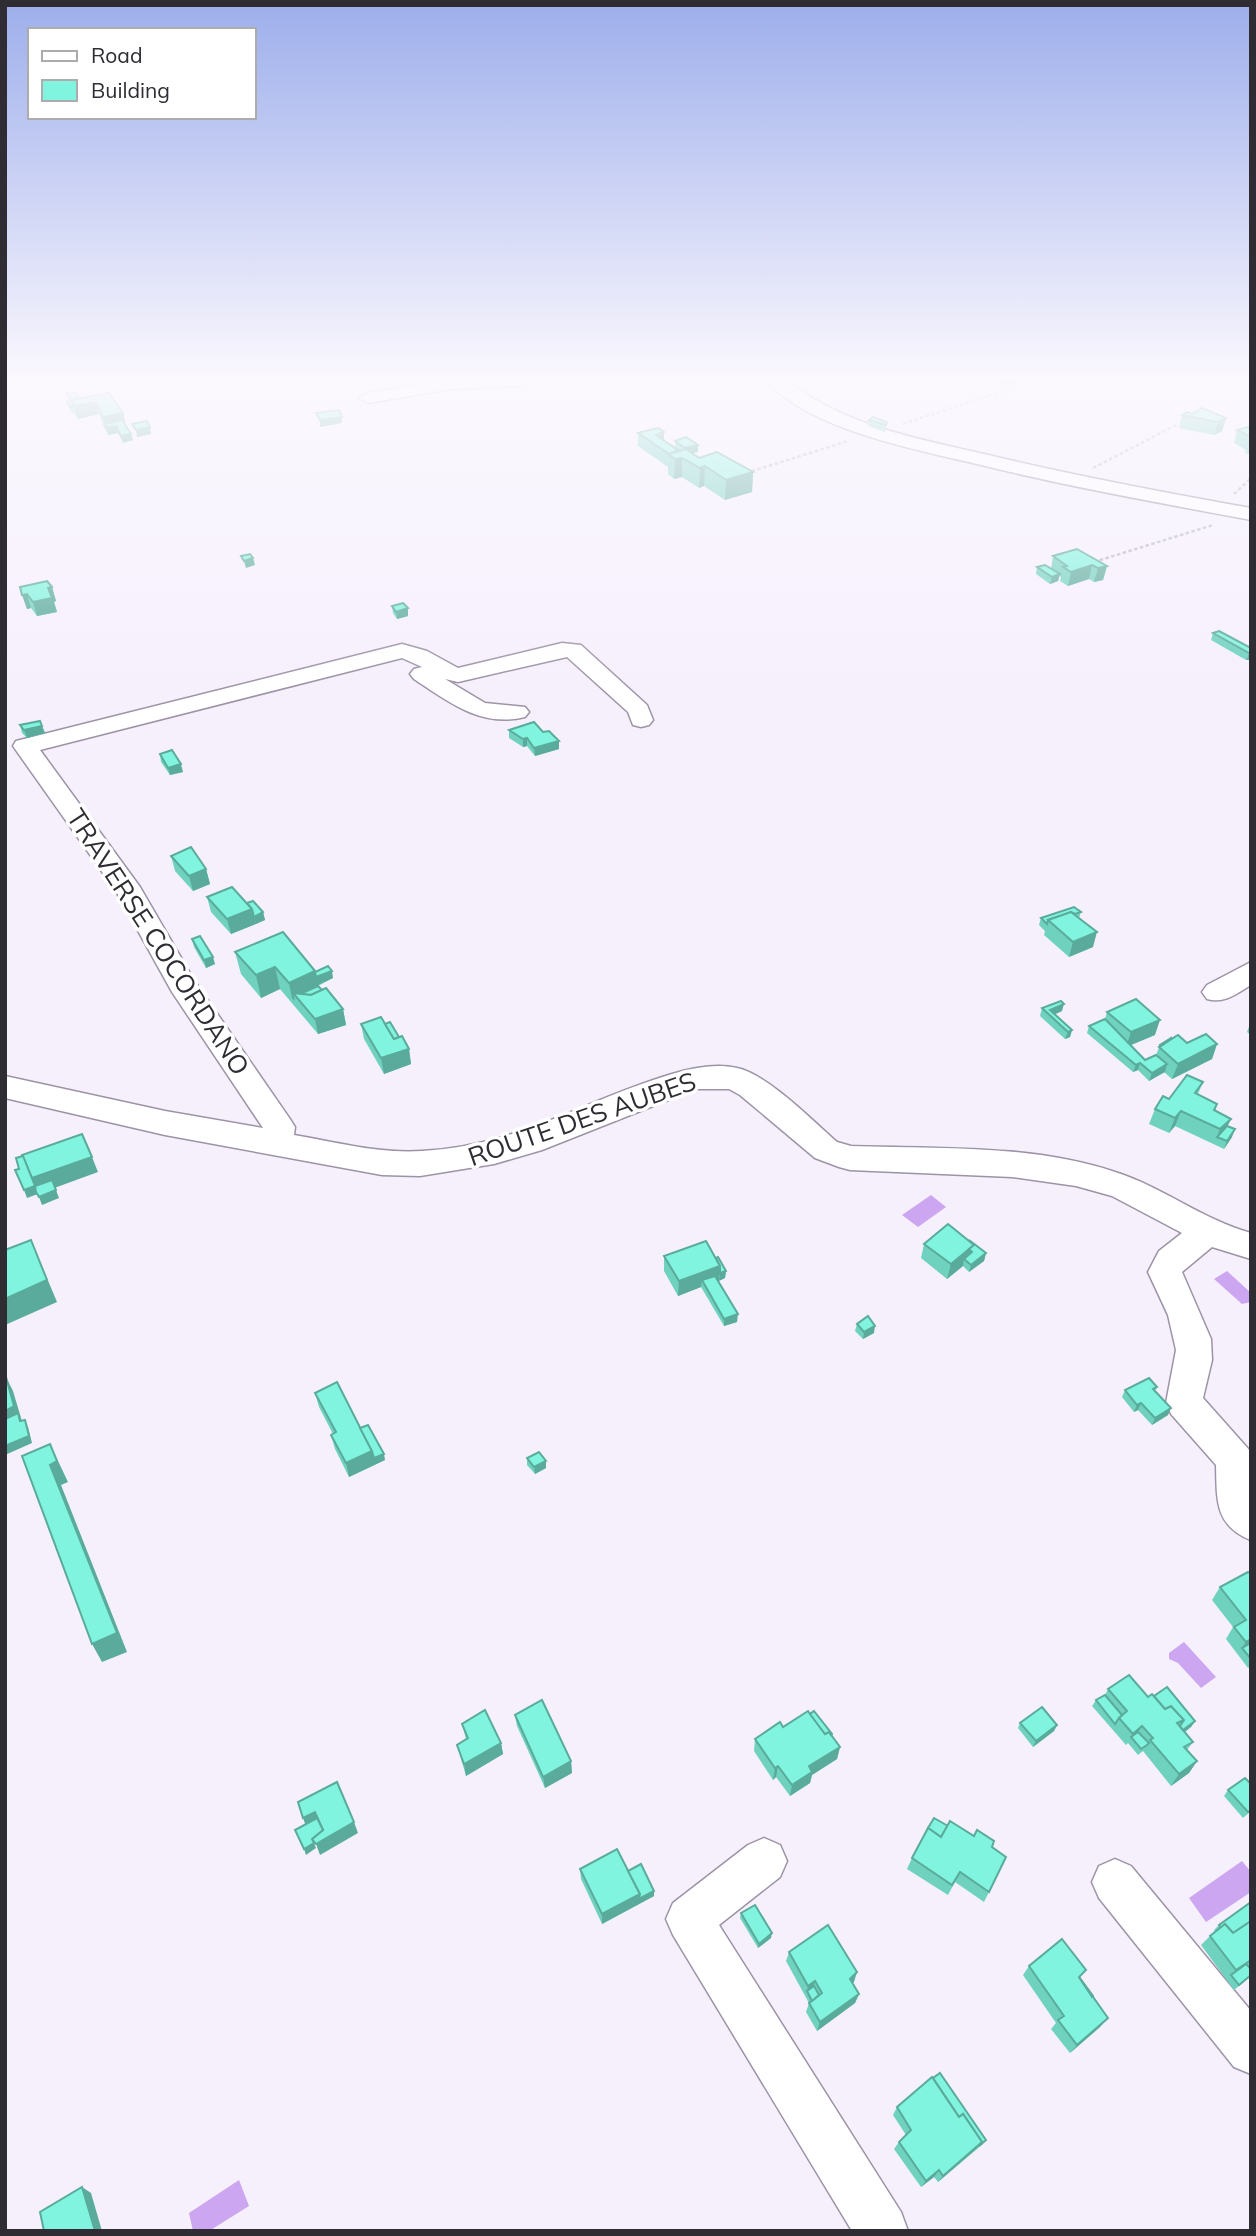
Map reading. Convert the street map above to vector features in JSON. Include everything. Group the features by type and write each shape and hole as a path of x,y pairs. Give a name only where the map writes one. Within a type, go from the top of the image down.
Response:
{"street":[{"path":"1069,481 1250,513"},
{"path":"338,667 402,651 415,652 445,673 458,675 562,650 573,650 639,710 641,720"},
{"path":"338,667 396,665 416,670 477,710 494,715 517,712"},
{"name":"TRAVERSE COCORDANO","path":"278,1143 279,1127 182,985 130,893 25,746 338,667"},
{"path":"1217,992 1251,972"},
{"name":"ROUTE DES AUBES","path":"5,1087 164,1123 382,1163 442,1164 474,1159 515,1147 672,1085 696,1079 734,1078 751,1087 826,1150 850,1158 1026,1167 1073,1173 1106,1181 1138,1194 1209,1231 1251,1246"},
{"path":"1209,1231 1171,1261 1165,1272 1187,1320 1194,1358 1186,1384 1184,1403 1235,1459 1236,1504 1251,1522"},
{"path":"764,1861 689,1919 882,2231"},
{"path":"1115,1882 1251,2050"}],"path":[{"path":"1093,562 1250,513"}],"shaded area":[{"path":"931,1195 946,1207 918,1227 902,1215"},
{"path":"1227,1271 1251,1293 1251,1302 1242,1304 1214,1279"},
{"path":"1184,1642 1216,1677 1201,1688 1178,1663 1169,1659 1169,1653"},
{"path":"1242,1861 1251,1872 1251,1892 1206,1922 1189,1898"},
{"path":"239,2180 249,2206 209,2231 193,2231 189,2213"}],"building":[{"path":"1077,549 1107,566 1098,568 1092,565 1071,572 1053,556"},
{"path":"250,554 253,558 244,561 241,556"},
{"path":"1045,565 1060,574 1052,577 1037,567"},
{"path":"47,581 52,587 48,588 52,598 33,602 27,594 22,595 20,587"},
{"path":"403,603 408,608 396,612 392,606"},
{"path":"1219,631 1251,648 1251,653 1213,633"},
{"path":"40,721 42,726 24,730 20,725"},
{"path":"534,722 543,732 549,731 559,741 534,748 527,738 523,739 509,730"},
{"path":"172,750 181,764 168,768 160,754"},
{"path":"191,847 206,869 189,876 171,856"},
{"path":"232,887 252,909 227,919 207,897"},
{"path":"253,901 263,912 254,917 247,903"},
{"path":"1074,907 1081,912 1071,912 1048,920 1047,924 1041,918"},
{"path":"1071,912 1097,932 1073,942 1048,920"},
{"path":"283,932 315,971 289,983 275,967 256,975 235,952"},
{"path":"200,936 213,957 204,960 192,939"},
{"path":"328,966 332,971 316,977 315,972"},
{"path":"318,986 322,990 311,995 300,994"},
{"path":"326,988 343,1009 315,1019 293,993 311,995"},
{"path":"1136,999 1160,1020 1131,1032 1107,1012"},
{"path":"1061,1001 1064,1004 1050,1010 1072,1030 1068,1032 1042,1008"},
{"path":"381,1017 394,1039 402,1036 409,1049 381,1058 361,1024"},
{"path":"1105,1019 1145,1060 1156,1055 1167,1064 1152,1073 1140,1063 1136,1065 1089,1026"},
{"path":"390,1022 399,1037 394,1039 385,1024"},
{"path":"1206,1034 1217,1044 1178,1064 1159,1047 1178,1035 1187,1043"},
{"path":"1187,1075 1203,1082 1195,1093 1217,1104 1214,1110 1231,1119 1220,1129 1181,1111 1175,1118 1155,1109 1163,1096 1169,1099"},
{"path":"1227,1126 1235,1129 1227,1141 1217,1137"},
{"path":"82,1134 92,1157 32,1178 22,1155"},
{"path":"23,1156 35,1186 24,1190 15,1170 19,1169 16,1158"},
{"path":"52,1180 56,1190 39,1197 35,1186"},
{"path":"948,1224 974,1245 951,1264 924,1244"},
{"path":"31,1240 47,1280 5,1299 5,1250"},
{"path":"969,1240 986,1253 971,1265 964,1259 972,1252 969,1249 974,1245"},
{"path":"706,1241 720,1266 679,1281 664,1256"},
{"path":"718,1257 726,1271 720,1273 716,1258"},
{"path":"715,1276 738,1314 724,1319 702,1280"},
{"path":"868,1316 875,1326 864,1332 857,1324"},
{"path":"5,1377 14,1406 5,1411"},
{"path":"1149,1378 1157,1387 1153,1389 1171,1408 1155,1418 1141,1403 1137,1405 1125,1390"},
{"path":"337,1382 372,1451 346,1463 331,1435 336,1432 315,1393"},
{"path":"18,1413 20,1421 25,1420 29,1436 5,1446 5,1419"},
{"path":"368,1425 384,1454 374,1458 360,1428"},
{"path":"50,1444 57,1461 50,1465 117,1633 92,1644 22,1456"},
{"path":"539,1452 546,1461 534,1467 527,1458"},
{"path":"1248,1572 1251,1574 1251,1639 1246,1642 1234,1627 1246,1620 1220,1587"},
{"path":"1251,1643 1251,1659 1242,1648"},
{"path":"1129,1675 1148,1697 1152,1694 1165,1709 1171,1706 1184,1720 1177,1723 1193,1742 1184,1747 1197,1761 1179,1774 1150,1740 1153,1738 1142,1726 1133,1734 1119,1718 1127,1711 1108,1689"},
{"path":"1167,1687 1195,1721 1183,1730 1180,1726 1184,1720 1171,1706 1165,1709 1154,1696"},
{"path":"1105,1695 1122,1715 1115,1724 1096,1700"},
{"path":"542,1700 571,1761 543,1777 515,1715"},
{"path":"1042,1707 1057,1725 1036,1741 1020,1723"},
{"path":"485,1710 501,1743 464,1764 457,1745 468,1738 462,1724"},
{"path":"808,1711 825,1734 829,1732 840,1747 809,1766 812,1772 792,1785 778,1766 775,1768 755,1739 780,1722 783,1727"},
{"path":"814,1711 832,1734 831,1735 829,1732 825,1734 810,1714"},
{"path":"1138,1732 1149,1743 1141,1749 1131,1737"},
{"path":"1245,1778 1251,1784 1251,1810 1248,1812 1228,1790"},
{"path":"337,1782 354,1822 316,1844 312,1839 323,1830 315,1812 303,1818 298,1802"},
{"path":"317,1818 323,1830 312,1839 314,1843 304,1849 295,1830"},
{"path":"934,1818 948,1826 941,1837 928,1828"},
{"path":"950,1821 974,1836 977,1830 994,1841 992,1847 1006,1857 989,1892 960,1872 952,1885 912,1858 928,1828 941,1837"},
{"path":"617,1849 640,1894 602,1914 580,1869"},
{"path":"641,1864 654,1891 639,1899 640,1894 628,1871"},
{"path":"1251,1902 1251,1921 1233,1933 1225,1924 1221,1928 1219,1925"},
{"path":"755,1905 772,1933 759,1944 741,1913"},
{"path":"1251,1921 1251,1960 1236,1970 1210,1936 1225,1924 1233,1933"},
{"path":"828,1925 857,1972 850,1979 859,1994 820,2022 809,2003 822,1993 815,1981 808,1986 789,1952"},
{"path":"1062,1939 1086,1970 1079,1977 1108,2018 1077,2045 1058,2020 1064,2016 1029,1966"},
{"path":"1246,1964 1251,1969 1251,1975 1239,1985 1231,1975"},
{"path":"814,1986 819,1995 812,2001 807,1991"},
{"path":"940,2073 986,2140 979,2146 982,2142 963,2114 959,2117 933,2078"},
{"path":"932,2077 959,2117 963,2114 982,2142 943,2176 939,2170 926,2181 899,2142 911,2130 897,2107"},
{"path":"82,2187 95,2231 44,2231 40,2212"}]}
